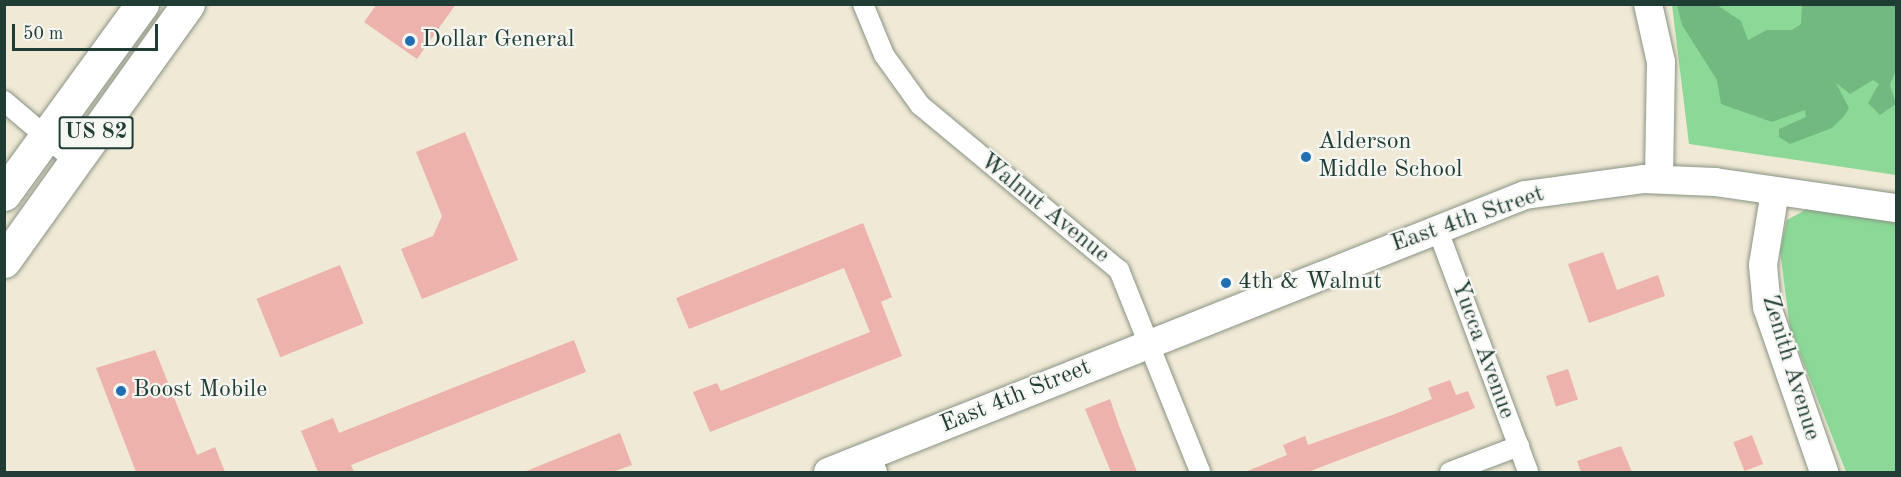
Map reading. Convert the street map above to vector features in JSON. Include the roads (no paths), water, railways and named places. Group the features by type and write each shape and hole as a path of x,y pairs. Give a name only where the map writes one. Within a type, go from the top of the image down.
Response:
{"highway":[{"name":"US 82","path":"4,194 142,4"},
{"name":"US 82","path":"4,261 188,4"}],"street":[{"name":"Walnut Avenue","path":"863,4 893,71 933,118 1114,264 1151,342 1200,472"},
{"path":"1648,4 1661,62 1659,179"},
{"path":"4,101 76,162"},
{"name":"East 4th Street","path":"828,472 873,464 1151,342 1525,195 1659,179 1775,191 1896,208"},
{"name":"Zenith Avenue","path":"1775,191 1763,265 1767,307 1824,472"},
{"name":"Yucca Avenue","path":"1437,228 1528,472"},
{"path":"1450,472 1519,446"}],"place":[{"name":"Dollar General","path":"410,41"},
{"name":"Alderson Middle School","path":"1306,157"},
{"name":"4th & Walnut","path":"1226,283"},
{"name":"Boost Mobile","path":"121,391"}]}
